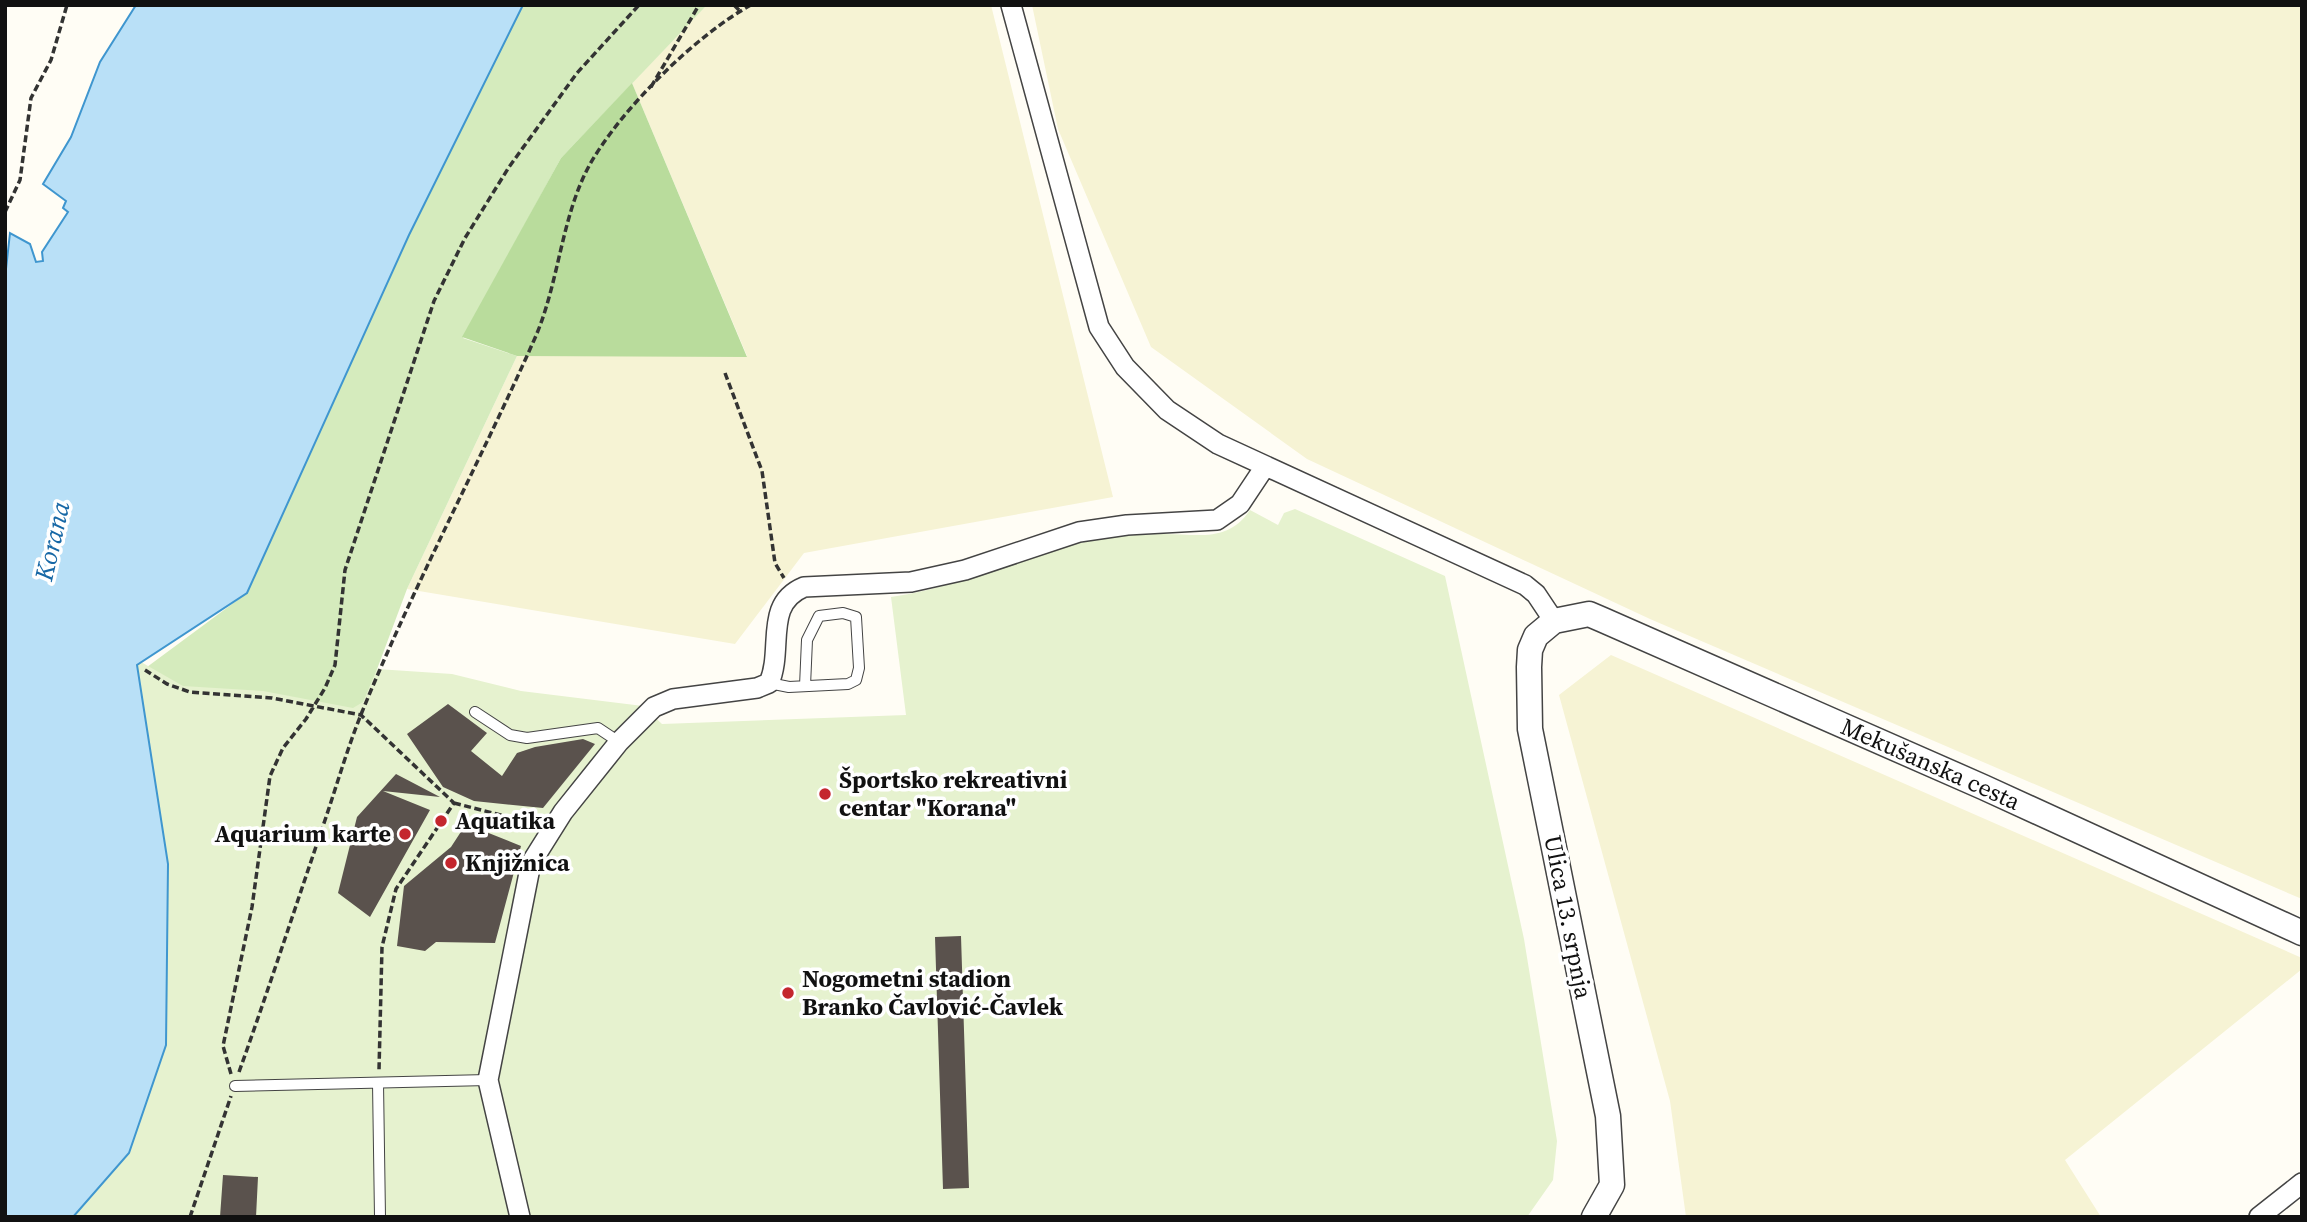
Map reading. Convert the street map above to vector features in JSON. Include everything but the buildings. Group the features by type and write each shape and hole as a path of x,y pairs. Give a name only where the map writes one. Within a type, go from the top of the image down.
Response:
{"street":[{"path":"1011,5 1099,327 1125,367 1167,410 1218,444 1264,468 1525,585 1536,594 1553,621"},
{"path":"520,1217 488,1080 531,863 563,812 619,742 654,707 673,699 757,688 769,683 774,672 781,604 792,592 804,587 911,582 965,570 1079,532 1127,525 1217,520 1240,504 1264,468"},
{"name":"Mekušanska cesta","path":"1553,621 1589,614 1983,787 2302,933"},
{"name":"Ulica 13. srpnja","path":"1553,621 1536,636 1530,650 1530,729 1608,1116 1612,1185 1594,1217"},
{"path":"2259,1217 2302,1184"}],"lane":[{"path":"769,683 789,687 848,684 856,680 859,668 856,617 842,613 819,616 807,640 806,686"},
{"path":"475,712 510,735 527,737 598,728 619,742"},
{"path":"235,1086 488,1080"},
{"path":"378,1083 380,1217"}],"path":[{"path":"5,212 20,180 31,98 51,60 67,5"},
{"path":"190,1217 235,1086 223,1046 251,907 270,776 283,748 315,705 335,665 345,570 434,302 465,238 509,167 577,73 639,5"},
{"path":"648,92 699,5"},
{"path":"734,5 740,11"},
{"path":"245,1055 361,715 395,634 537,334 555,281 567,228 588,167 616,125 648,92 705,36 751,5"},
{"path":"725,373 762,471 775,563 792,592"},
{"path":"145,670 167,684 190,692 272,698 361,715 454,803 535,824"},
{"path":"378,1083 382,947 396,889 454,803"}],"shaded area":[{"path":"707,5 991,5 1113,497 804,553 735,644 407,589 517,356 747,356 632,83"},
{"path":"1032,5 2302,5 2302,899 1650,619 1307,459 1151,347 1058,129"},
{"path":"1611,655 2302,958 2302,969 2065,1160 2101,1217 1686,1217 1670,1101 1559,695"}],"green space":[{"path":"523,5 707,5 561,158 463,338 517,356 407,589 229,1065 85,1217 132,1162 173,1047 176,866 147,667 247,593 409,235"},
{"path":"632,83 747,357 517,356 462,337 561,158"},
{"name":"Športsko rekreativni centar \"Korana\"","path":"1295,509 1445,576 1524,939 1557,1141 1553,1180 1527,1217 73,1217 129,1153 136,665 141,662 183,686 263,691 353,708 363,702 377,669 452,674 521,691 643,706 662,724 906,715 891,597 920,592 1087,542 1139,535 1200,535 1222,532 1241,521 1250,510 1278,525 1284,513"}],"water":[{"name":"Korana","path":"136,5 523,5 409,235 247,593 137,665 168,864 166,1045 129,1153 73,1217 5,1217 5,278 10,233 30,244 36,262 43,261 42,252 68,212 63,208 66,201 43,184 71,137 100,62"}],"place":[{"name":"Športsko rekreativni centar \"Korana\"","path":"825,794"},
{"name":"Aquatika","path":"441,821"},
{"name":"Aquarium karte","path":"405,834"},
{"name":"Knjižnica","path":"451,863"},
{"name":"Nogometni stadion Branko Čavlović-Čavlek","path":"788,993"}]}
